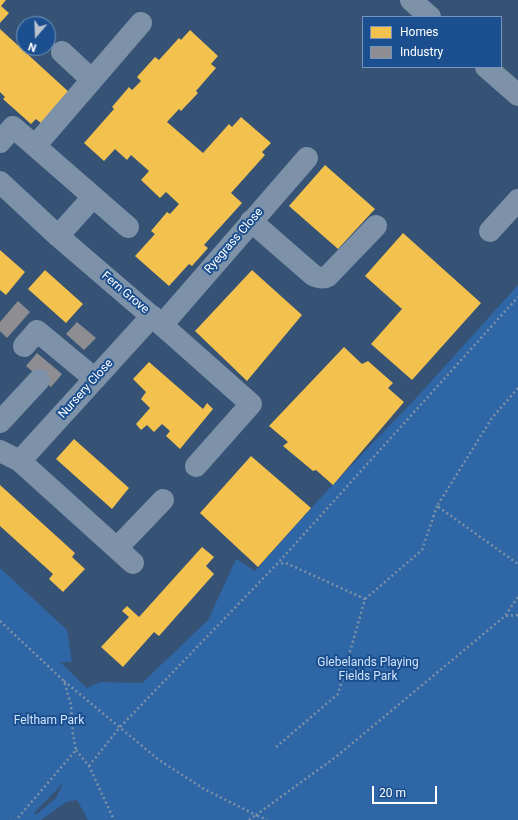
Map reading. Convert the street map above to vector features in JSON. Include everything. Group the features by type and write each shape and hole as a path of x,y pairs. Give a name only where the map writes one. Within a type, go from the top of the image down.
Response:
{"street":[{"path":"410,0 429,16"},
{"path":"35,146 141,23"},
{"path":"62,52 92,80"},
{"path":"487,68 518,95"},
{"path":"4,128 35,146 128,227"},
{"name":"Ryegrass Close","path":"157,321 251,221 307,158"},
{"name":"Fern Grove","path":"0,182 58,236 251,404 196,466"},
{"path":"58,236 93,197"},
{"path":"490,231 518,200"},
{"path":"251,221 313,275 319,278 325,278 328,276 376,226"},
{"name":"Nursery Close","path":"20,461 95,379 157,321"},
{"path":"24,346 37,331 95,379"},
{"path":"0,422 39,380"},
{"path":"0,451 20,461 133,564"},
{"path":"117,548 163,500"}],"path":[{"path":"89,766 120,727 277,564 518,297"},
{"path":"276,747 338,694 365,599 422,550 437,506 492,418 518,388"},
{"path":"437,506 518,564"},
{"path":"277,564 286,563 365,599"},
{"path":"249,820 337,756 505,616 518,597"},
{"path":"505,616 518,615"},
{"path":"0,621 64,681 159,760 204,789 267,820"},
{"path":"64,681 70,705 76,750 89,766 114,820"},
{"path":"16,820 76,750"}],"green space":[{"name":"Glebelands Playing Fields Park","path":"518,285 518,820 88,820 77,800 66,802 41,820 0,820 0,568 67,630 72,662 60,662 87,688 100,682 142,683 208,620 236,559 255,571 324,494 416,398","holes":["63,783 56,798 36,815 34,813"]}],"building: Homes":[{"path":"0,0 6,0 1,6 9,13 0,23"},
{"path":"0,29 16,44 16,56 30,56 70,93 42,124 36,119 31,124 3,99 5,97 0,92"},
{"path":"190,30 218,56 211,64 216,68 196,91 198,93 181,111 179,109 167,122 203,153 229,124 232,127 241,117 271,143 262,152 265,155 231,193 242,203 204,245 208,248 192,266 189,264 169,286 135,256 155,234 151,231 167,212 170,214 179,204 166,192 160,198 141,180 149,171 131,155 127,160 115,149 104,161 84,143 114,109 112,107 129,87 132,90 141,81 137,77 155,57 159,60 179,38 181,40"},
{"path":"325,165 375,209 338,249 289,206"},
{"path":"403,233 481,303 412,380 371,344 402,309 365,276"},
{"path":"0,250 25,272 6,295 0,290"},
{"path":"45,270 83,304 66,323 28,289"},
{"path":"252,270 302,315 247,381 195,331"},
{"path":"344,347 362,364 368,361 393,383 388,388 404,402 333,485 316,470 313,471 283,446 288,442 269,426"},
{"path":"149,362 203,409 207,403 213,409 180,449 166,436 170,431 162,424 154,432 147,425 141,430 136,424 150,408 141,399 146,392 133,379"},
{"path":"74,439 129,488 112,509 56,459"},
{"path":"251,456 311,508 258,567 200,513"},
{"path":"0,485 75,553 72,557 85,569 63,592 49,579 53,574 0,526"},
{"path":"202,547 214,557 206,566 214,574 159,636 154,632 123,667 101,647 129,617 122,611 127,606 139,617"}],"building: Industry":[{"path":"18,301 30,312 7,338 0,331 0,322"},
{"path":"77,322 96,338 84,350 66,334"},
{"path":"37,353 62,374 51,387 26,366"}],"park label":[{"name":"Feltham Park","path":"49,721"}]}
